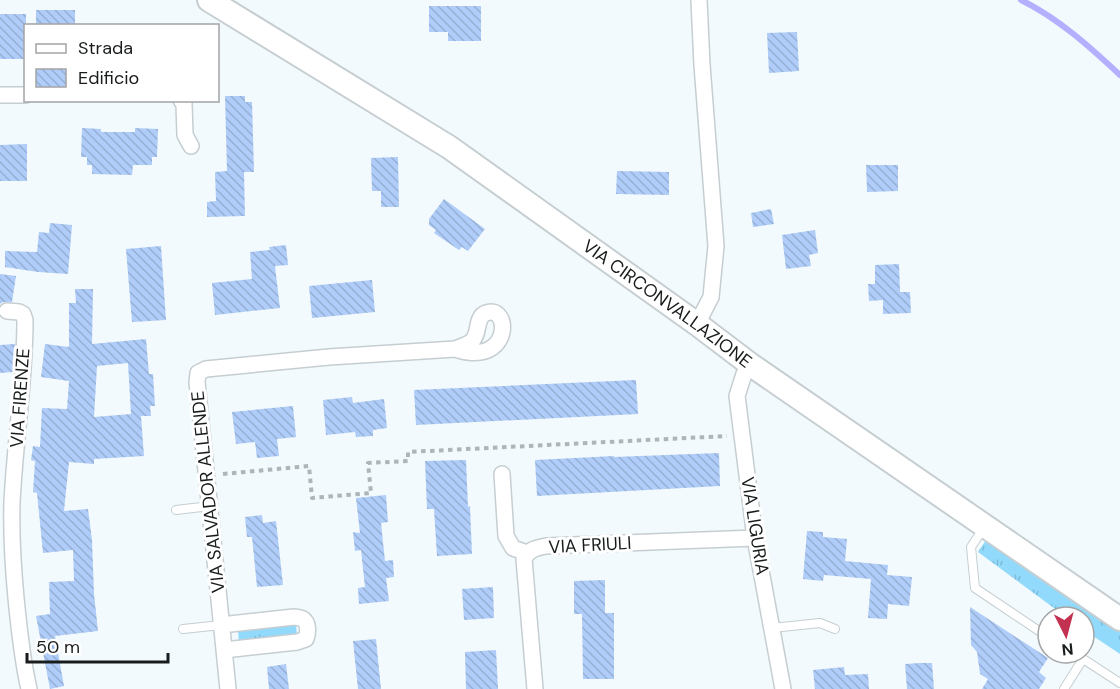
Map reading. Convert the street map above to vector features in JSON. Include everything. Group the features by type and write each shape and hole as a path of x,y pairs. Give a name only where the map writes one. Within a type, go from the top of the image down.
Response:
{"main road":[{"name":"VIA CIRCONVALLAZIONE","path":"209,0 449,147 698,324 751,365 1120,619"}],"street":[{"path":"698,324 711,297 716,246 699,0"},
{"path":"0,95 24,95"},
{"path":"183,102 185,135 191,146"},
{"name":"VIA FIRENZE","path":"7,311 19,312 23,314 25,320 12,500 6,536 13,567 19,629 29,689"},
{"name":"VIA SALVADOR ALLENDE","path":"228,689 198,373 206,369 329,357 455,349"},
{"name":"VIA LIGURIA","path":"751,365 744,374 737,396 755,538 783,689"},
{"path":"501,474 506,536 513,548 527,553"},
{"name":"VIA FRIULI","path":"535,689 524,559 532,549 546,546 755,538"},
{"path":"221,625 294,617 303,619 308,634 306,639 297,642 224,650"}],"lane":[{"path":"176,510 210,507"},
{"path":"985,525 971,547 975,588 1036,629"},
{"path":"772,628 820,623 835,629"},
{"path":"183,629 221,625"},
{"path":"1064,689 1079,665"},
{"path":"1093,665 1120,682"}],"path":[{"path":"207,476 309,466 312,498 371,493 368,463 408,461 408,452 742,436"}],"green space":[{"path":"986,540 1081,605 1050,605 978,552"},
{"path":"1096,616 1120,632 1120,654 1096,638"},
{"path":"296,623 297,637 239,643 238,630"}],"building":[{"path":"429,6 481,6 481,41 448,41 448,32 429,32"},
{"path":"36,10 75,10 75,24 36,24"},
{"path":"0,14 26,14 24,59 0,59"},
{"path":"797,32 799,71 769,73 767,33"},
{"path":"225,96 245,96 245,102 252,102 254,172 244,172 245,216 207,217 207,202 216,201 215,172 227,171"},
{"path":"82,128 101,129 101,132 135,132 135,128 158,129 157,157 152,157 152,165 133,165 132,175 92,174 92,165 87,165 87,157 81,157"},
{"path":"27,144 27,181 0,181 0,145"},
{"path":"398,157 399,207 381,207 381,191 372,191 371,158"},
{"path":"866,165 898,165 898,191 867,192"},
{"path":"617,171 669,172 669,195 616,194"},
{"path":"444,199 485,229 468,251 462,247 459,250 434,233 436,230 429,225 429,219"},
{"path":"771,209 774,224 753,227 751,213"},
{"path":"50,223 72,225 68,274 5,267 5,251 37,252 39,232 49,233"},
{"path":"815,230 818,253 809,255 811,266 786,269 782,235"},
{"path":"286,245 288,265 275,266 280,308 215,315 212,283 252,279 250,252 270,250 269,247"},
{"path":"161,246 166,320 132,322 126,249"},
{"path":"899,264 900,292 910,292 911,313 883,314 883,300 869,301 868,284 875,284 875,265"},
{"path":"0,274 16,276 12,302 0,304"},
{"path":"372,280 375,312 312,318 309,286"},
{"path":"75,289 93,289 92,344 146,339 149,374 153,374 155,406 150,406 151,416 141,416 144,456 94,459 94,464 69,462 64,511 88,509 98,631 55,636 64,686 50,689 36,616 50,614 49,582 74,581 73,550 43,553 37,493 33,492 35,461 31,460 33,446 40,447 42,408 67,409 69,381 41,377 45,344 69,347 69,303 76,303","holes":["128,363 131,414 94,417 97,366"]},
{"path":"15,344 13,372 0,373 0,345"},
{"path":"636,380 638,414 416,425 414,390"},
{"path":"352,397 353,403 384,399 387,428 373,430 373,436 356,437 355,432 326,435 323,400"},
{"path":"293,406 296,437 277,439 279,456 257,458 255,442 236,444 232,412"},
{"path":"719,453 720,486 537,496 535,460"},
{"path":"466,460 472,554 437,556 434,509 427,509 425,461"},
{"path":"386,495 388,522 381,523 385,561 393,560 394,577 386,578 389,601 359,604 358,588 365,587 361,550 355,551 353,532 360,533 356,498"},
{"path":"262,515 263,523 276,521 283,585 257,587 252,537 247,537 245,517"},
{"path":"807,531 823,532 823,537 847,539 845,561 888,565 887,575 912,577 909,606 888,604 887,619 868,618 871,579 824,575 823,581 803,579"},
{"path":"605,580 605,613 614,613 614,679 583,679 582,614 574,614 574,581"},
{"path":"493,587 494,618 464,620 462,589"},
{"path":"970,607 1036,650 1036,665 1044,665 1039,672 1046,678 1039,689 982,689 988,679 980,674 977,652 971,645"},
{"path":"376,639 381,689 358,689 353,641"},
{"path":"496,650 498,689 466,689 465,652"},
{"path":"932,663 934,689 907,689 905,664"},
{"path":"286,664 289,689 269,689 267,667"},
{"path":"844,667 845,675 868,674 869,689 815,689 813,670"}],"waterway":[{"path":"1021,0 1061,24 1120,75"}]}
